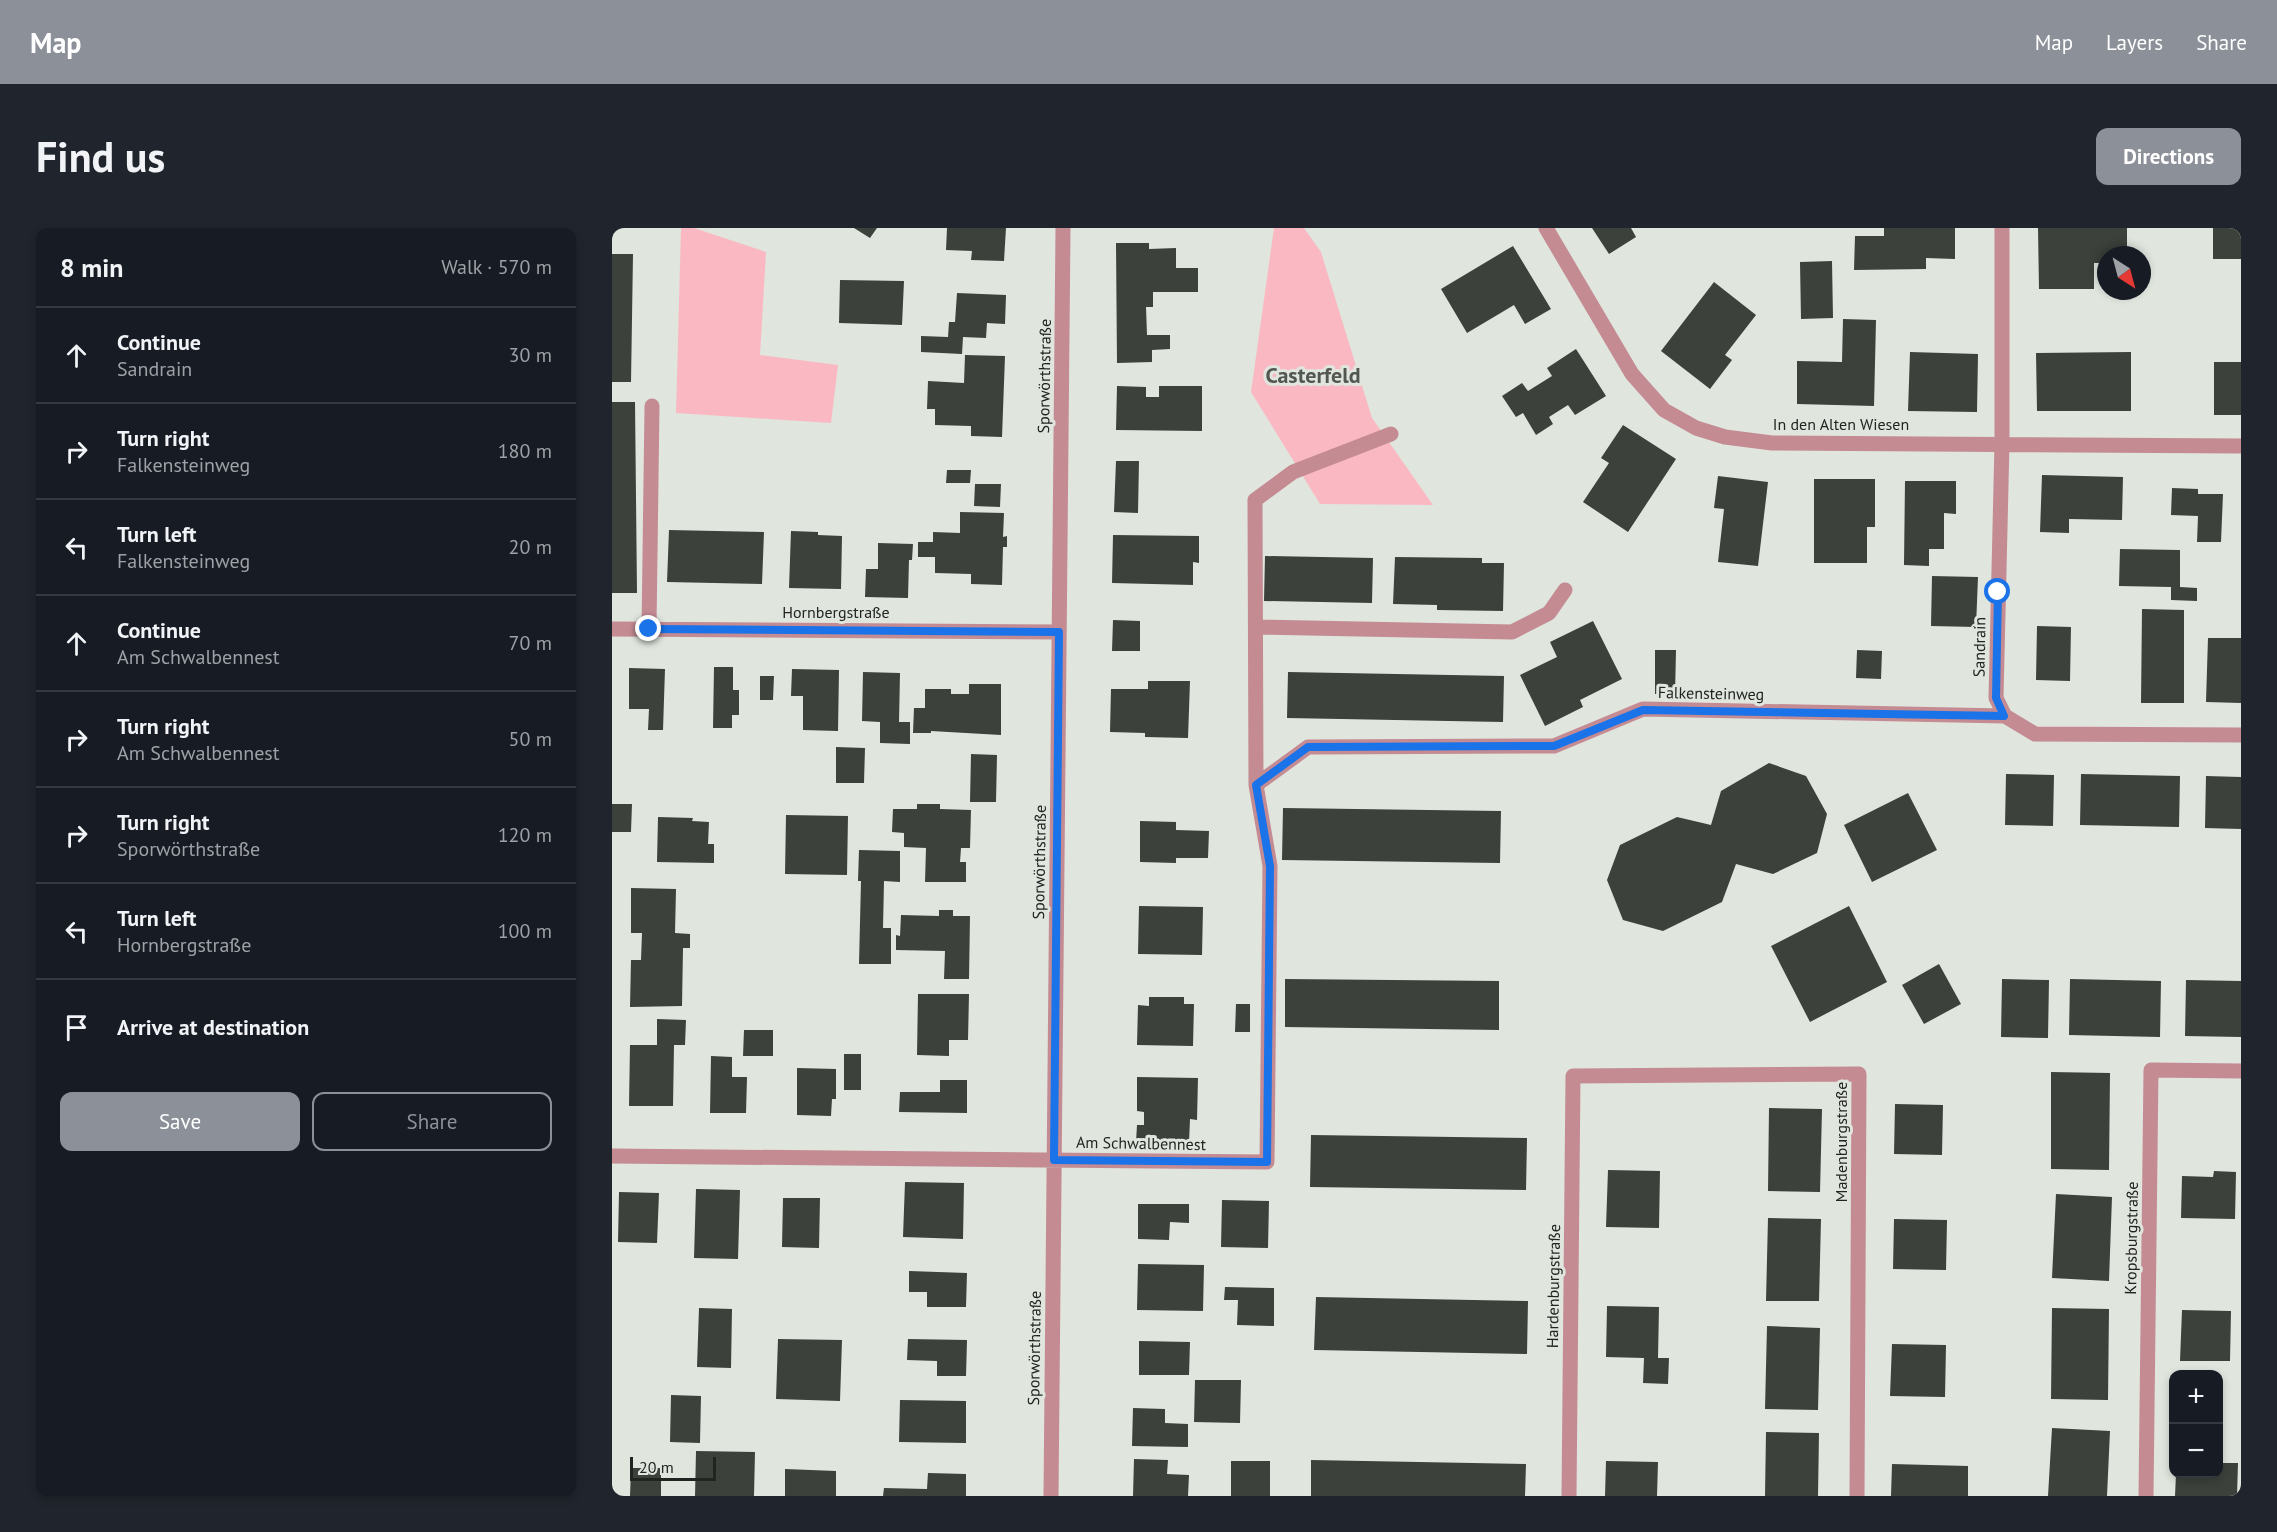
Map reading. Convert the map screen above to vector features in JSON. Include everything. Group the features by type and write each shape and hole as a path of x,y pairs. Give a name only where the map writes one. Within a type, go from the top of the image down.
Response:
{"street":[{"name":"Sporwörthstraße","path":"1051,1496 1064,228"},
{"name":"In den Alten Wiesen","path":"1546,228 1632,374 1664,410 1696,428 1725,437 1772,443 2241,446"},
{"name":"Sandrain","path":"2002,228 2002,443 1996,698 2004,716"},
{"path":"649,629 652,406"},
{"path":"1256,785 1255,500 1293,472 1391,434"},
{"path":"1256,627 1512,632 1549,613 1565,590"},
{"name":"Hornbergstraße","path":"612,629 1059,632"},
{"name":"Falkensteinweg","path":"1256,785 1308,747 1554,746 1643,710 2004,716"},
{"path":"2004,716 2034,734 2241,735"},
{"name":"Am Schwalbennest","path":"612,1156 1267,1162 1270,866 1256,785"},
{"name":"Kropsburgstraße","path":"2146,1496 2151,1070 2241,1071"},
{"name":"Madenburgstraße","path":"1573,1076 1859,1074 1857,1496"},
{"name":"Hardenburgstraße","path":"1569,1496 1573,1076"}],"shaded area":[{"path":"681,228 694,228 766,252 760,355 838,365 831,423 676,413"},
{"path":"1274,228 1304,228 1321,252 1372,418 1433,505 1320,504 1251,392"}],"building":[{"path":"854,228 877,228 870,238"},
{"path":"947,228 1006,228 1004,261 971,260 972,251 946,250"},
{"path":"1592,228 1631,228 1636,237 1609,254"},
{"path":"1884,228 1955,228 1955,259 1926,258 1926,269 1854,270 1855,236 1884,236"},
{"path":"2038,228 2127,228 2127,246 2097,246 2097,263 2094,263 2094,289 2039,289"},
{"path":"2213,228 2241,228 2241,259 2213,259"},
{"path":"1116,243 1149,243 1149,249 1176,248 1176,268 1198,268 1198,292 1153,292 1153,307 1146,307 1147,335 1170,335 1170,349 1152,350 1152,362 1117,363"},
{"path":"1513,246 1551,309 1525,324 1514,305 1467,333 1441,289"},
{"path":"612,254 633,254 631,382 612,382"},
{"path":"1832,261 1833,318 1801,319 1800,262"},
{"path":"840,280 904,281 902,325 839,323"},
{"path":"1714,282 1756,315 1725,355 1732,360 1710,389 1661,351"},
{"path":"957,293 1006,295 1005,324 987,323 986,338 963,337 962,354 921,352 921,336 948,337 949,322 955,322"},
{"path":"1843,319 1876,320 1874,406 1797,404 1797,361 1842,362"},
{"path":"1576,349 1606,396 1575,415 1568,405 1549,417 1553,424 1536,435 1523,413 1516,417 1502,396 1522,383 1528,391 1552,376 1547,368"},
{"path":"1910,352 1978,354 1977,412 1908,411"},
{"path":"2131,352 2131,411 2037,411 2036,353"},
{"path":"965,355 1005,356 1002,437 971,436 971,426 935,425 935,409 927,409 928,381 964,383"},
{"path":"2214,362 2241,362 2241,415 2214,415"},
{"path":"1117,386 1146,387 1146,397 1159,397 1159,386 1202,386 1202,431 1116,430"},
{"path":"612,402 635,402 637,593 612,593"},
{"path":"1623,425 1676,459 1628,532 1583,502 1609,463 1601,458"},
{"path":"1116,461 1139,461 1138,513 1114,512"},
{"path":"947,470 971,470 970,483 946,483"},
{"path":"2042,475 2123,477 2122,520 2069,519 2069,533 2040,532"},
{"path":"1718,476 1768,482 1758,566 1718,562 1724,509 1714,508"},
{"path":"1814,479 1875,479 1875,527 1867,527 1867,563 1814,563"},
{"path":"1905,481 1956,481 1956,514 1944,513 1944,549 1929,549 1929,566 1904,565"},
{"path":"975,484 1001,484 1000,507 974,506"},
{"path":"2172,488 2198,489 2198,494 2223,494 2221,542 2197,542 2198,516 2171,515"},
{"path":"960,512 1004,513 1003,537 1007,536 1007,547 1003,547 1002,585 971,584 971,574 935,573 935,557 918,557 918,542 933,542 933,532 960,533"},
{"path":"669,530 764,532 762,584 667,582"},
{"path":"791,531 842,536 841,589 789,588"},
{"path":"1113,535 1199,536 1199,563 1193,562 1193,585 1112,583"},
{"path":"878,543 913,544 912,560 909,560 908,598 865,597 866,569 878,569"},
{"path":"2120,549 2180,550 2180,587 2197,588 2197,601 2171,600 2171,587 2119,586"},
{"path":"1265,556 1373,558 1372,603 1264,601"},
{"path":"1395,557 1482,558 1482,563 1504,563 1503,611 1437,610 1437,605 1393,604"},
{"path":"1932,576 1978,577 1976,627 1931,626"},
{"path":"2142,609 2184,610 2184,703 2141,703"},
{"path":"1113,620 1140,621 1140,651 1112,651"},
{"path":"1593,621 1622,679 1580,700 1583,707 1545,726 1520,675 1557,657 1550,642"},
{"path":"2037,626 2071,627 2070,681 2036,680"},
{"path":"2208,638 2241,638 2241,703 2206,702"},
{"path":"1655,650 1676,650 1675,695 1655,694"},
{"path":"1857,650 1882,651 1881,679 1856,678"},
{"path":"714,667 733,667 733,690 739,690 739,715 732,715 732,728 713,728"},
{"path":"629,668 665,669 663,730 648,730 649,709 629,709"},
{"path":"792,669 839,670 838,731 803,730 803,696 791,696"},
{"path":"863,672 900,673 899,722 910,722 910,744 880,743 880,722 862,721"},
{"path":"1288,672 1504,676 1503,722 1287,718"},
{"path":"760,676 774,676 773,700 760,700"},
{"path":"1148,681 1190,681 1188,738 1145,737 1145,733 1110,732 1111,689 1148,689"},
{"path":"969,684 1001,684 1001,735 931,731 931,733 913,733 914,708 925,708 925,689 951,689 951,694 969,694"},
{"path":"836,747 865,748 864,783 836,783"},
{"path":"971,754 997,755 996,802 970,802"},
{"path":"1769,763 1806,776 1827,814 1817,853 1773,874 1736,864 1722,902 1663,931 1623,920 1607,880 1620,845 1677,817 1711,825 1721,791"},
{"path":"2006,774 2054,775 2053,826 2005,825"},
{"path":"2081,774 2180,776 2179,827 2080,825"},
{"path":"2206,776 2241,777 2241,829 2205,828"},
{"path":"1908,793 1937,850 1872,882 1844,825"},
{"path":"612,804 632,804 631,832 612,832"},
{"path":"917,804 940,804 940,809 971,810 970,848 961,848 960,862 966,862 966,882 925,882 926,848 904,847 904,833 892,832 893,809 917,809"},
{"path":"1283,808 1501,811 1500,863 1282,860"},
{"path":"786,815 848,816 847,875 785,874"},
{"path":"658,817 693,818 692,821 709,822 708,844 714,844 714,863 657,862"},
{"path":"1140,821 1176,822 1176,830 1209,831 1208,858 1176,858 1176,863 1140,862"},
{"path":"859,850 900,851 900,882 884,881 883,928 891,928 891,964 859,964 861,881 858,881"},
{"path":"631,888 676,889 675,933 690,934 690,948 683,948 682,1006 630,1007 631,960 641,960 642,933 631,933"},
{"path":"1139,906 1203,907 1202,955 1138,954"},
{"path":"1849,906 1887,982 1810,1022 1771,946"},
{"path":"939,910 953,910 953,916 970,916 969,979 944,979 945,951 896,950 896,935 900,936 901,915 939,916"},
{"path":"1939,964 1961,1004 1924,1024 1902,985"},
{"path":"1285,979 1499,981 1499,1030 1285,1027"},
{"path":"2002,979 2049,980 2048,1038 2001,1037"},
{"path":"2070,979 2161,981 2160,1037 2069,1035"},
{"path":"2186,980 2241,981 2241,1037 2185,1036"},
{"path":"918,994 969,994 968,1040 949,1040 949,1056 917,1055"},
{"path":"1149,997 1184,997 1184,1004 1194,1004 1193,1046 1137,1045 1138,1005 1149,1006"},
{"path":"1236,1004 1250,1004 1250,1032 1235,1032"},
{"path":"657,1019 686,1020 685,1045 674,1045 673,1106 629,1106 630,1045 657,1045"},
{"path":"744,1030 773,1030 773,1056 743,1056"},
{"path":"844,1054 861,1054 861,1090 844,1090"},
{"path":"711,1056 732,1057 732,1077 747,1077 746,1113 710,1113"},
{"path":"797,1068 836,1069 836,1099 832,1099 831,1116 797,1115"},
{"path":"2051,1072 2110,1073 2109,1170 2051,1169"},
{"path":"1137,1077 1198,1078 1197,1120 1190,1119 1189,1143 1136,1142 1137,1125 1144,1125 1144,1112 1137,1111"},
{"path":"940,1080 967,1080 967,1113 899,1112 900,1092 940,1092"},
{"path":"1895,1104 1943,1105 1942,1155 1894,1154"},
{"path":"1769,1108 1822,1109 1820,1192 1768,1191"},
{"path":"1311,1135 1527,1138 1526,1190 1310,1187"},
{"path":"1608,1170 1660,1171 1659,1228 1606,1227"},
{"path":"2214,1171 2236,1172 2235,1219 2181,1218 2182,1176 2213,1177"},
{"path":"905,1182 964,1183 963,1239 903,1237"},
{"path":"696,1189 740,1190 738,1259 694,1258"},
{"path":"619,1192 659,1193 657,1243 618,1242"},
{"path":"2056,1194 2112,1197 2109,1281 2052,1278"},
{"path":"783,1198 820,1198 819,1248 782,1247"},
{"path":"1222,1200 1269,1201 1268,1248 1221,1247"},
{"path":"1138,1204 1189,1204 1189,1223 1170,1222 1169,1240 1138,1239"},
{"path":"1768,1218 1821,1219 1819,1301 1766,1301"},
{"path":"1894,1219 1947,1220 1946,1270 1893,1269"},
{"path":"1138,1264 1204,1265 1203,1311 1137,1310"},
{"path":"909,1271 967,1273 966,1307 927,1307 927,1292 909,1292"},
{"path":"1225,1287 1274,1288 1274,1326 1237,1325 1238,1300 1224,1300"},
{"path":"1316,1297 1528,1301 1527,1354 1314,1350"},
{"path":"1607,1306 1659,1307 1658,1358 1669,1358 1668,1384 1643,1383 1644,1358 1606,1357"},
{"path":"699,1308 732,1309 731,1368 697,1367"},
{"path":"2052,1308 2109,1309 2108,1400 2051,1399"},
{"path":"2182,1310 2231,1311 2230,1361 2180,1361"},
{"path":"1767,1326 1820,1328 1818,1410 1765,1409"},
{"path":"778,1339 842,1340 840,1401 776,1399"},
{"path":"908,1339 967,1340 966,1376 937,1376 937,1361 907,1360"},
{"path":"1139,1341 1190,1342 1189,1375 1139,1375"},
{"path":"1892,1344 1946,1345 1945,1397 1890,1396"},
{"path":"1195,1380 1241,1380 1240,1423 1194,1422"},
{"path":"671,1395 701,1396 700,1443 670,1442"},
{"path":"900,1400 966,1401 966,1443 899,1442"},
{"path":"1133,1408 1165,1409 1165,1423 1188,1424 1188,1447 1132,1446"},
{"path":"2052,1428 2110,1431 2107,1496 2048,1496"},
{"path":"1766,1432 1819,1433 1818,1496 1765,1496"},
{"path":"696,1451 755,1452 754,1496 695,1496"},
{"path":"1134,1459 1168,1460 1167,1474 1189,1475 1188,1496 1133,1496"},
{"path":"1311,1460 1526,1464 1525,1496 1311,1496"},
{"path":"1231,1461 1270,1461 1270,1496 1231,1496"},
{"path":"1606,1461 1658,1462 1657,1496 1605,1496"},
{"path":"2223,1463 2238,1463 2237,1496 2175,1496 2176,1478 2223,1478"},
{"path":"1892,1464 1968,1466 1968,1496 1891,1496"},
{"path":"631,1468 661,1468 661,1496 630,1496"},
{"path":"785,1469 836,1471 836,1496 785,1496"},
{"path":"928,1473 966,1474 966,1496 883,1496 884,1488 927,1489"}],"district":[{"name":"Casterfeld","path":"1313,375"}],"route":[{"path":"649,629 1059,632 1054,1160 1267,1162 1270,866 1256,785 1308,747 1554,746 1643,710 2004,716 1996,698 1998,592"}]}
